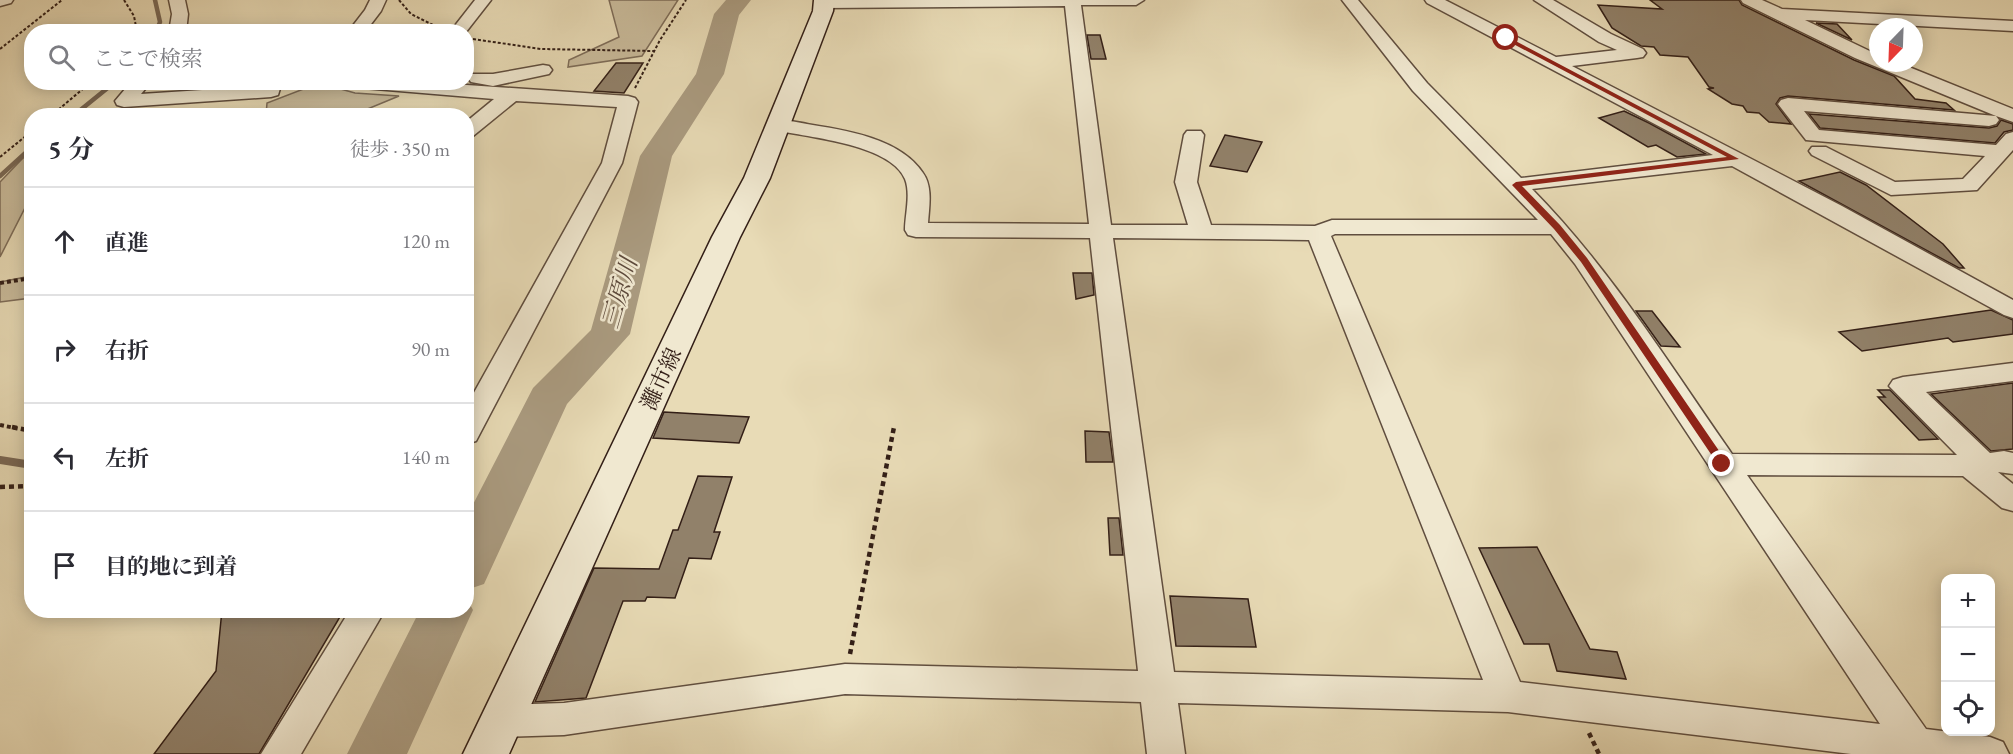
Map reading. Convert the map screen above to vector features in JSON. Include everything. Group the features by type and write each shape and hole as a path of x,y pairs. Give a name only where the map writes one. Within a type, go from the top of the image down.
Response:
{"main road":[{"name":"灘市線","path":"486,754 726,237 757,178 815,32 824,2"}],"street":[{"path":"0,1 5,0"},
{"path":"177,0 180,14 178,24"},
{"path":"362,24 378,0"},
{"path":"464,24 483,0"},
{"path":"1072,0 1166,754"},
{"path":"824,2 1136,0"},
{"path":"1350,0 1365,20 1406,64 1420,87 1557,227 1584,260 1914,743"},
{"path":"1432,0 1735,159 2013,310"},
{"path":"1542,0 1605,38 1637,53 1554,63"},
{"path":"1749,0 1781,14 1825,39 1869,57"},
{"path":"1781,14 2013,26"},
{"path":"474,79 493,80 543,70"},
{"path":"1906,72 2013,116"},
{"path":"134,90 124,101 271,90"},
{"path":"454,90 628,102 612,163 474,419"},
{"path":"1951,90 1989,120 2008,141"},
{"path":"474,125 511,95"},
{"path":"1989,120 1788,104 1814,136 2008,141"},
{"path":"777,125 851,139 895,156 915,176 916,230 1318,233 1332,227 1557,227"},
{"path":"1194,135 1186,182 1202,233"},
{"path":"1819,151 1891,189 1969,185 2008,141"},
{"path":"1516,185 1735,159"},
{"path":"1318,233 1508,696"},
{"path":"2013,372 1903,386 1989,465 2013,500"},
{"path":"1722,464 1989,465"},
{"path":"280,754 363,618"},
{"path":"502,720 564,719 845,679 1508,696 1914,743 1990,754"}],"path":[{"path":"32,24 62,0"},
{"path":"124,0 134,16 136,24"},
{"path":"399,0 411,14 432,24"},
{"path":"628,102 654,51 686,0"},
{"path":"0,49 24,30"},
{"path":"474,39 510,46 557,50 654,51"},
{"path":"60,108 82,90"},
{"path":"0,157 24,138"},
{"path":"0,283 24,279"},
{"path":"0,425 24,430"},
{"path":"845,679 894,427"},
{"path":"0,488 24,486"}],"shaded area":[{"path":"609,0 678,0 642,56 568,67 569,60 619,37"},
{"path":"301,90 344,90 355,93 399,96 370,108 267,108 267,103"},
{"path":"23,158 24,210 0,257 0,182"},
{"path":"24,277 24,299 0,302 0,282"}],"building":[{"path":"1650,0 1739,0 1742,5 1869,66 1869,72 1884,72 1894,76 1915,99 1946,103 1954,110 1788,96 1780,98 1776,104 1791,124 1769,122 1759,113 1747,112 1743,106 1732,104 1708,89 1714,88 1709,87 1688,57 1660,55 1654,47 1641,46 1612,28 1598,5 1662,9"},
{"path":"1816,23 1837,24 1852,40"},
{"path":"1087,35 1100,35 1106,59 1091,59"},
{"path":"616,63 643,63 624,93 594,91"},
{"path":"1624,111 1706,154 1677,157 1656,145 1648,147 1599,118"},
{"path":"1809,114 1989,128 1997,126 2001,120 2013,124 2013,130 2004,132 1995,143 1820,128"},
{"path":"1225,135 1262,142 1247,172 1210,166"},
{"path":"1840,172 1866,185 1943,244 1964,268 1959,268 1799,181"},
{"path":"1073,273 1092,273 1094,295 1076,299"},
{"path":"1991,310 2013,320 2013,334 1953,342 1948,338 1862,351 1839,332"},
{"path":"1636,311 1652,311 1680,347 1661,346"},
{"path":"2013,383 2013,449 1991,451 1931,394"},
{"path":"1878,390 1890,390 1938,439 1919,440 1878,397 1885,397"},
{"path":"664,412 749,417 739,443 653,438"},
{"path":"1085,431 1109,432 1113,462 1086,462"},
{"path":"698,476 732,477 714,532 720,532 711,559 689,558 675,598 647,597 645,601 623,601 586,698 535,702 594,568 659,569 673,530 678,530"},
{"path":"1108,518 1119,518 1123,555 1110,555"},
{"path":"1537,547 1590,649 1617,652 1626,679 1557,671 1549,644 1524,644 1479,548"},
{"path":"1170,596 1248,599 1256,647 1176,646"},
{"path":"221,618 339,618 259,754 154,754 216,671"}],"waterway":[{"path":"155,0 159,24"},
{"name":"三原川","path":"474,553 548,398 610,334 656,156 710,74 727,14 739,0"},
{"path":"83,108 105,90"},
{"path":"0,176 24,154"},
{"path":"0,460 24,464"},
{"path":"474,526 486,530"},
{"name":"三原川","path":"377,754 443,618"}],"route":[{"path":"1506,38 1735,159 1516,185 1557,227 1584,260 1722,464"}]}
